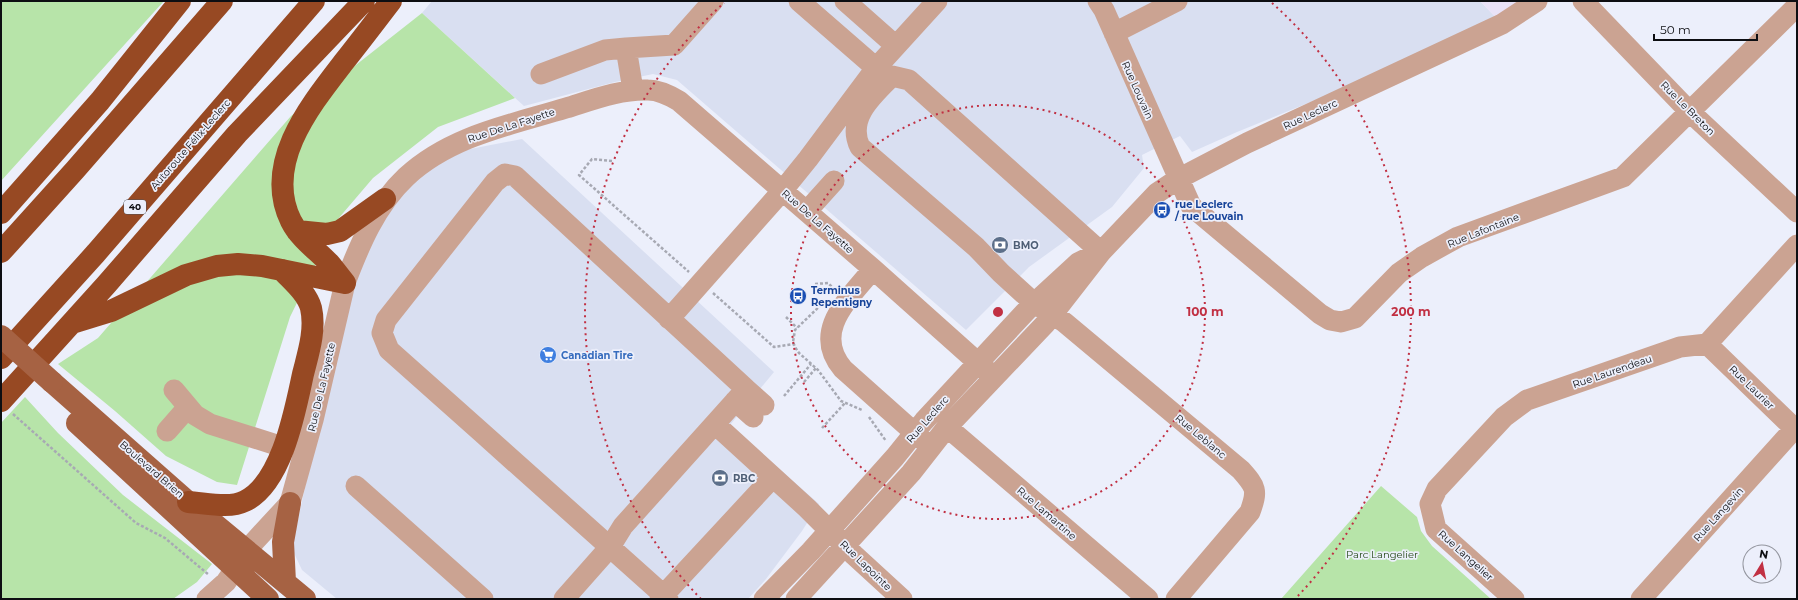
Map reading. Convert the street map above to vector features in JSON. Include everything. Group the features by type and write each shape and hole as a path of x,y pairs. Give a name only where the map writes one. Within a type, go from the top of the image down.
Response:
{"highway":[{"path":"1,213 100,100 180,1"},
{"path":"1,252 75,170 222,1"},
{"name":"Autoroute Félix-Leclerc","path":"1,358 96,253 314,1"},
{"path":"7,407 72,323 233,138 364,1"},
{"path":"344,283 330,265 297,231 287,211 283,190 284,167 290,144 315,100 391,1"},
{"path":"297,231 327,234 340,231 385,199"},
{"path":"72,323 111,311 164,284 206,269 238,264 282,270 344,283"},
{"path":"188,502 230,505 250,499 264,484 283,447 310,345 312,317 306,298 282,270"}],"main road":[{"name":"Boulevard Brien","path":"1,336 48,387 242,560 285,582 305,599"},
{"name":"Boulevard Brien","path":"1,354 48,387 188,502 242,560 268,599"},
{"path":"285,582 283,542 290,503"}],"street":[{"path":"541,74 605,50 674,45 713,1"},
{"path":"799,1 876,68"},
{"path":"845,1 896,46"},
{"path":"669,319 783,190 876,68 937,1"},
{"name":"Rue Louvain","path":"1098,1 1114,33 1178,179"},
{"path":"1114,33 1177,1"},
{"name":"Rue Leclerc","path":"796,599 912,473 947,427 1009,364 1053,314 1101,252 1148,202 1178,179 1247,143 1502,24 1537,1"},
{"name":"Rue Le Breton","path":"1583,1 1689,111 1797,212"},
{"name":"Rue Lafontaine","path":"1178,179 1187,200 1196,212 1320,314 1330,320 1341,322 1355,318 1399,273 1422,257 1458,238 1623,177 1797,6"},
{"path":"626,48 633,90"},
{"name":"Rue Leblanc","path":"1101,252 909,80 892,76 858,116 855,138 860,147 976,247 1000,273 1034,303 1053,314 1241,470 1252,482 1256,496 1250,512 1176,599"},
{"name":"Rue De La Fayette","path":"207,599 290,503 312,426 344,283 385,199 417,168 438,153 462,141 494,129 633,90 656,91 679,101 873,269 994,378"},
{"path":"759,411 740,395 669,319 515,176 506,174 495,182 386,320 382,333 389,350 610,547 664,598 773,477"},
{"path":"807,211 834,181"},
{"path":"1707,344 1797,245"},
{"name":"Rue Leclerc","path":"764,599 830,530 895,458 914,433 1034,303 1078,263 1101,252"},
{"path":"873,269 839,310 834,319 830,341 833,352 837,361 844,369 931,448"},
{"name":"Rue Laurier","path":"1707,344 1796,430"},
{"name":"Rue Laurendeau","path":"1430,504 1437,489 1499,422 1528,400 1680,347 1707,344"},
{"path":"174,390 195,415 210,424 283,447"},
{"path":"564,599 610,547 623,526 740,395"},
{"path":"167,431 188,407"},
{"name":"Rue Lapointe","path":"715,424 902,599"},
{"name":"Rue Lamartine","path":"947,427 1148,599"},
{"name":"Rue Langevin","path":"1641,599 1796,430"},
{"path":"356,486 483,599"},
{"name":"Rue Langelier","path":"1430,504 1436,529 1514,599"}],"path":[{"path":"612,160 592,159 579,175 695,277"},
{"path":"815,284 828,283 836,290"},
{"path":"712,292 774,347 794,344"},
{"path":"786,317 797,328"},
{"path":"784,396 812,364"},
{"path":"804,382 816,368"},
{"path":"822,428 845,403"},
{"path":"7,407 136,523 165,538 209,576"}],"shaded area":[{"path":"432,1 1480,1 1502,24 1237,132 1192,152 1180,136 1142,155 1144,168 1112,207 1029,267 966,330 677,80 653,74 615,82 524,106 422,13"},
{"path":"1480,1 1550,1 1502,24"},
{"path":"522,139 774,372 730,425 819,504 802,531 766,579 748,599 337,599 302,570 294,553 293,543 349,284 389,208 403,191 430,169 465,150"}],"green space":[{"path":"1,1 164,1 1,181"},
{"path":"422,13 515,98 438,127 373,178 338,219 290,317 237,485 217,482 166,456 58,364 98,338 291,116"},
{"path":"25,397 58,433 123,495 212,564 197,582 173,599 1,599 1,423"},
{"name":"Parc Langelier","path":"1381,486 1417,517 1421,531 1432,546 1491,599 1281,599"}],"place":[{"name":"rue Leclerc / rue Louvain","path":"1162,210"},
{"name":"BMO","path":"1000,245"},
{"name":"Terminus Repentigny","path":"798,296"},
{"name":"Canadian Tire","path":"548,355"},
{"name":"RBC","path":"720,478"}]}
